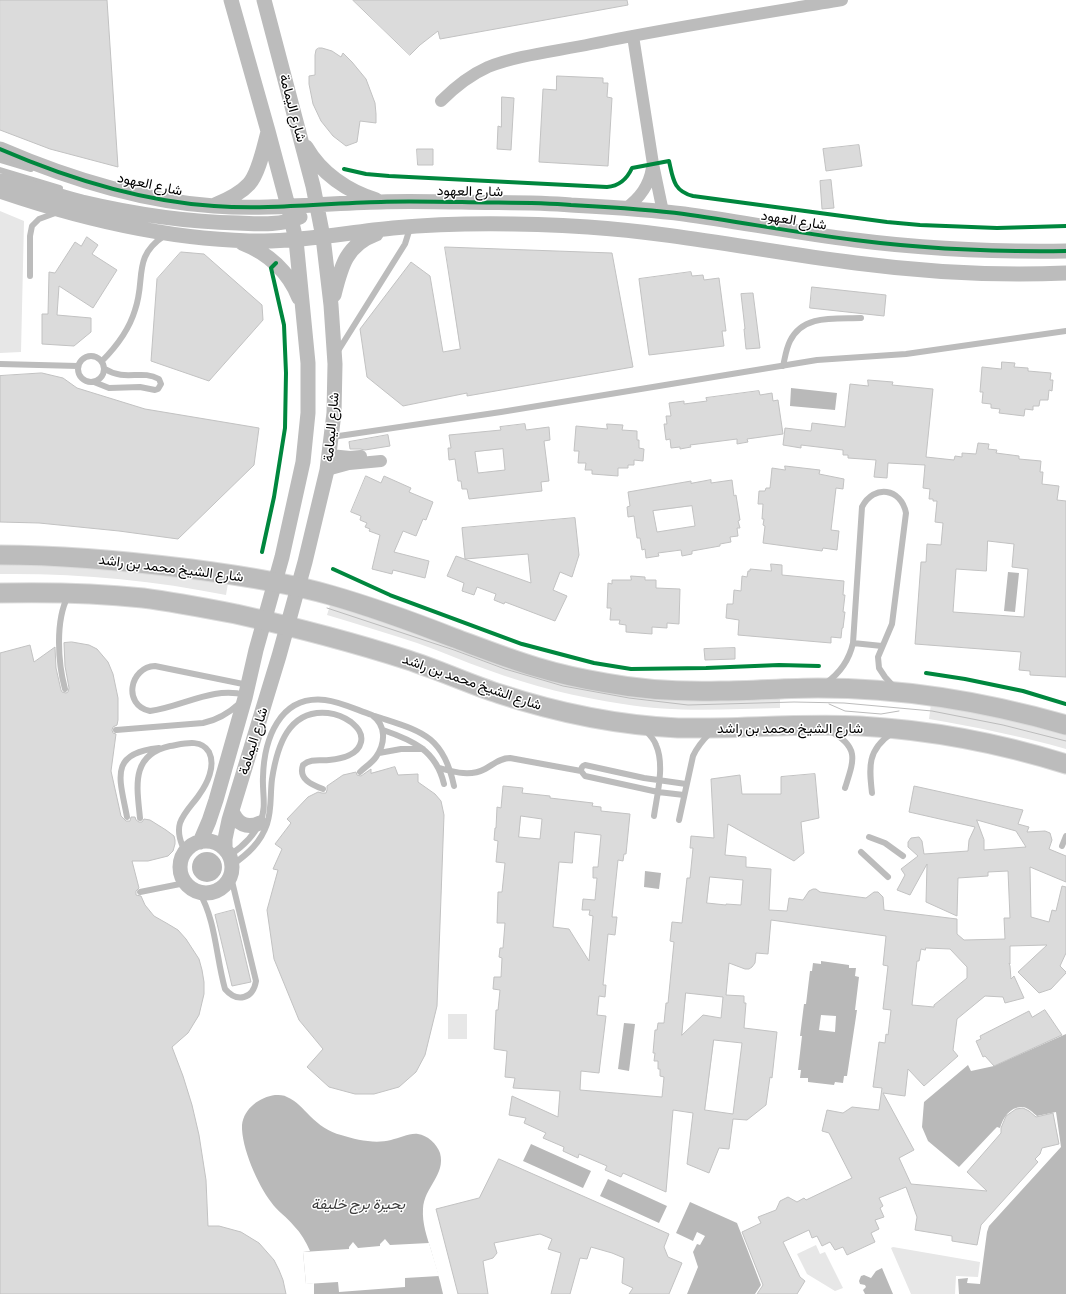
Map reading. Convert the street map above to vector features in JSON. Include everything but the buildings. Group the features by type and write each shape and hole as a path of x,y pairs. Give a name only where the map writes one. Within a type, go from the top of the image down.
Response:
{"main road":[{"name":"شارع الشيخ محمد بن راشد","path":"0,555 58,556 112,560 244,576 298,587 377,609 536,667 572,677 609,684 684,691 816,688 902,692 1014,712 1066,725"},
{"name":"شارع الشيخ محمد بن راشد","path":"0,593 70,593 114,595 167,601 264,620 409,661 498,694 532,704 601,720 636,725 678,728 820,725 861,726 919,732 995,745 1066,764"}],"street":[{"name":"شارع اليمامة","path":"200,842 213,811 275,583 299,487 307,437 309,388 296,240 268,131 230,0"},
{"name":"شارع اليمامة","path":"229,861 227,830 305,562 327,470 332,437 335,388 331,305 318,205 264,0"},
{"path":"441,101 468,78 486,68 500,63 633,36 842,0"},
{"path":"589,227 615,222 653,222 661,217 663,212 653,164 633,36"},
{"path":"214,206 230,198 250,183 259,165 268,131"},
{"path":"301,138 316,161 336,180 358,193 383,202"},
{"name":"شارع العهود","path":"0,149 33,163 77,178 147,196 185,203 214,206 252,207 383,202 545,203 682,214 816,235 898,245 979,250 1066,251"},
{"path":"625,209 638,198 645,189 650,178 653,164"},
{"path":"0,180 100,206 140,214 200,222 275,224 292,221 306,215 318,205"},
{"path":"0,191 96,220 167,234 237,240 296,240 411,226 488,224 589,227 668,236 854,263 895,267 978,273 1066,273"},
{"path":"331,305 341,267 349,253 364,239 392,228"},
{"path":"237,240 276,262 296,291 303,308"},
{"path":"327,470 381,457 350,457 330,455"},
{"path":"232,811 234,817 243,825 255,825 260,822"},
{"path":"209,841 218,844 229,861 226,885 218,891 208,893 199,892 185,883 182,876 180,868 181,860 185,852 191,846 200,842 209,841"}],"lane":[{"path":"0,160 44,172 77,178"},
{"path":"0,170 68,191 100,206"},
{"path":"30,276 30,236 32,226 39,219 62,210"},
{"path":"334,357 405,244 411,226"},
{"path":"102,361 117,344 132,319 138,299 141,270 145,256 153,245 167,234"},
{"path":"783,366 790,340 803,326 812,321 822,319 861,318"},
{"path":"332,437 501,412 831,359 930,352 1066,331"},
{"path":"86,356 95,356 102,361 105,369 122,376 146,374 159,378 161,384 160,387 155,390 140,387 109,388 94,382 86,381 82,378 78,370 78,366 86,356"},
{"path":"0,364 78,366"},
{"path":"94,382 102,377 105,369"},
{"path":"816,688 826,683 841,670 851,653 854,643 862,507 870,496 883,492 896,496 904,506 906,513 892,624 878,657 879,668 893,686 902,692"},
{"path":"65,689 60,667 60,645 62,615 66,600 70,593"},
{"path":"854,643 882,646"},
{"path":"149,666 155,666 246,692 223,692 150,711 135,703 132,693 136,676 144,668 149,666"},
{"path":"116,730 212,721 228,713 246,692"},
{"path":"229,861 250,838 260,822 264,805 263,768 269,738 273,728 286,712 294,706 304,702 324,700 334,702 410,727 424,734 441,750 451,771 454,786"},
{"path":"229,861 241,859 253,848 266,826 272,804 272,779 283,738 293,724 300,719 308,715 325,713 334,714 346,719 356,726 362,739 360,746 350,755 330,760 311,760 303,765 303,777 310,783 323,789"},
{"path":"360,772 372,761 378,752 383,738 383,730 377,719 372,715"},
{"path":"636,725 651,736 659,752 659,780 654,816"},
{"path":"820,725 840,736 851,750 853,759 845,788"},
{"path":"679,820 690,766 697,747 703,739 719,728"},
{"path":"383,730 404,738 424,749 439,768 444,784"},
{"path":"872,793 870,774 872,755 883,739 892,733 901,730"},
{"path":"127,816 120,778 123,765 126,760 136,753 146,749 188,743 202,745 208,750 212,764 204,788 184,815 180,823 180,840 185,852"},
{"path":"140,818 137,787 139,770 149,755 165,747"},
{"path":"378,752 401,749 424,749"},
{"path":"439,768 459,773 475,773 499,760 510,758 581,772 585,776 658,792 684,796"},
{"path":"581,772 582,766 585,764 629,775 686,784"},
{"path":"1062,846 1066,836"},
{"path":"870,837 885,842 903,856"},
{"path":"860,852 888,877"},
{"path":"199,892 209,913 225,989 236,997 248,995 252,992 256,981 229,861"},
{"path":"140,892 185,883"}],"shaded area":[{"path":"0,211 24,221 21,352 0,353"},
{"path":"0,562 111,567 228,583 226,595 170,585 113,578 0,574"},
{"path":"331,602 517,667 780,695 780,708 702,710 662,709 606,701 554,690 504,676 435,649 327,615"},
{"path":"931,704 993,716 1066,735 1066,749 998,732 929,719"},
{"path":"448,1014 467,1014 467,1039 448,1039"},
{"path":"816,1245 820,1254 825,1252 843,1288 835,1291 807,1274 797,1254"},
{"path":"893,1247 980,1262 978,1277 956,1276 955,1294 911,1294 891,1248"}],"water":[{"path":"791,388 837,393 835,410 790,406"},
{"path":"1008,572 1019,573 1015,612 1004,611"},
{"path":"207,852 218,856 222,867 218,878 207,882 196,878 192,867 196,856"},
{"path":"645,871 661,873 659,889 644,887"},
{"path":"821,961 849,965 849,968 856,968 855,976 859,977 855,1010 857,1010 847,1076 844,1076 843,1083 835,1082 834,1085 808,1082 808,1078 800,1078 801,1070 798,1070 802,1036 800,1036 810,971 812,971 813,963 821,964","holes":["821,1015 836,1016 835,1032 819,1030"]},
{"path":"624,1023 635,1024 629,1071 618,1069"},
{"path":"1066,1034 1066,1294 959,1294 958,1279 968,1278 967,1283 980,1284 989,1226 1061,1147 1056,1112 1037,1116 1029,1109 1023,1107 1011,1110 1005,1116 1000,1128 997,1127 959,1167 928,1141 922,1127 924,1102 968,1065 971,1071 994,1066"},
{"name":"بحيرة برج خليفة","path":"275,1095 284,1096 294,1101 300,1105 313,1119 328,1130 337,1134 360,1140 379,1142 411,1134 418,1134 425,1136 434,1143 440,1153 440,1168 438,1175 424,1201 423,1219 443,1294 314,1294 314,1283 306,1284 303,1252 310,1251 299,1232 273,1205 266,1195 247,1155 242,1134 243,1119 249,1109 258,1101"},
{"path":"531,1144 591,1171 583,1188 523,1161"},
{"path":"608,1179 667,1206 659,1223 600,1196"},
{"path":"690,1202 737,1223 761,1285 755,1294 687,1294 698,1267 693,1252 697,1244 700,1245 705,1236 697,1232 693,1241 676,1233"},
{"path":"882,1268 893,1294 865,1294 863,1290 866,1287 865,1285 860,1284 859,1281 861,1276 864,1275 871,1278 876,1271"}],"pier":[{"path":"385,1239 390,1245 429,1243 439,1276 405,1278 405,1287 339,1292 338,1282 306,1284 303,1252 349,1249 353,1242 358,1248 380,1246"}],"tram line":[{"path":"327,608 454,650 505,669 563,686 629,698 688,705 794,702 844,703 932,711 1003,725 1066,741"},
{"path":"829,704 845,711 881,714 899,711"}],"cycle path":[{"path":"0,149 25,160 104,186 159,199 214,206 277,207 401,202 557,204 670,212 834,237 908,246 1013,251 1066,251"},
{"path":"344,169 366,174 389,176 607,187 616,185 622,181 632,168 669,161 675,183 681,191 693,196 887,222 920,225 997,228 1066,226"},
{"path":"262,552 274,497 285,428 286,373 284,325 271,268 276,263"},
{"path":"333,569 390,595 522,644 594,663 631,669 779,665 819,666"},
{"path":"926,673 965,679 1023,691 1066,704"}]}
